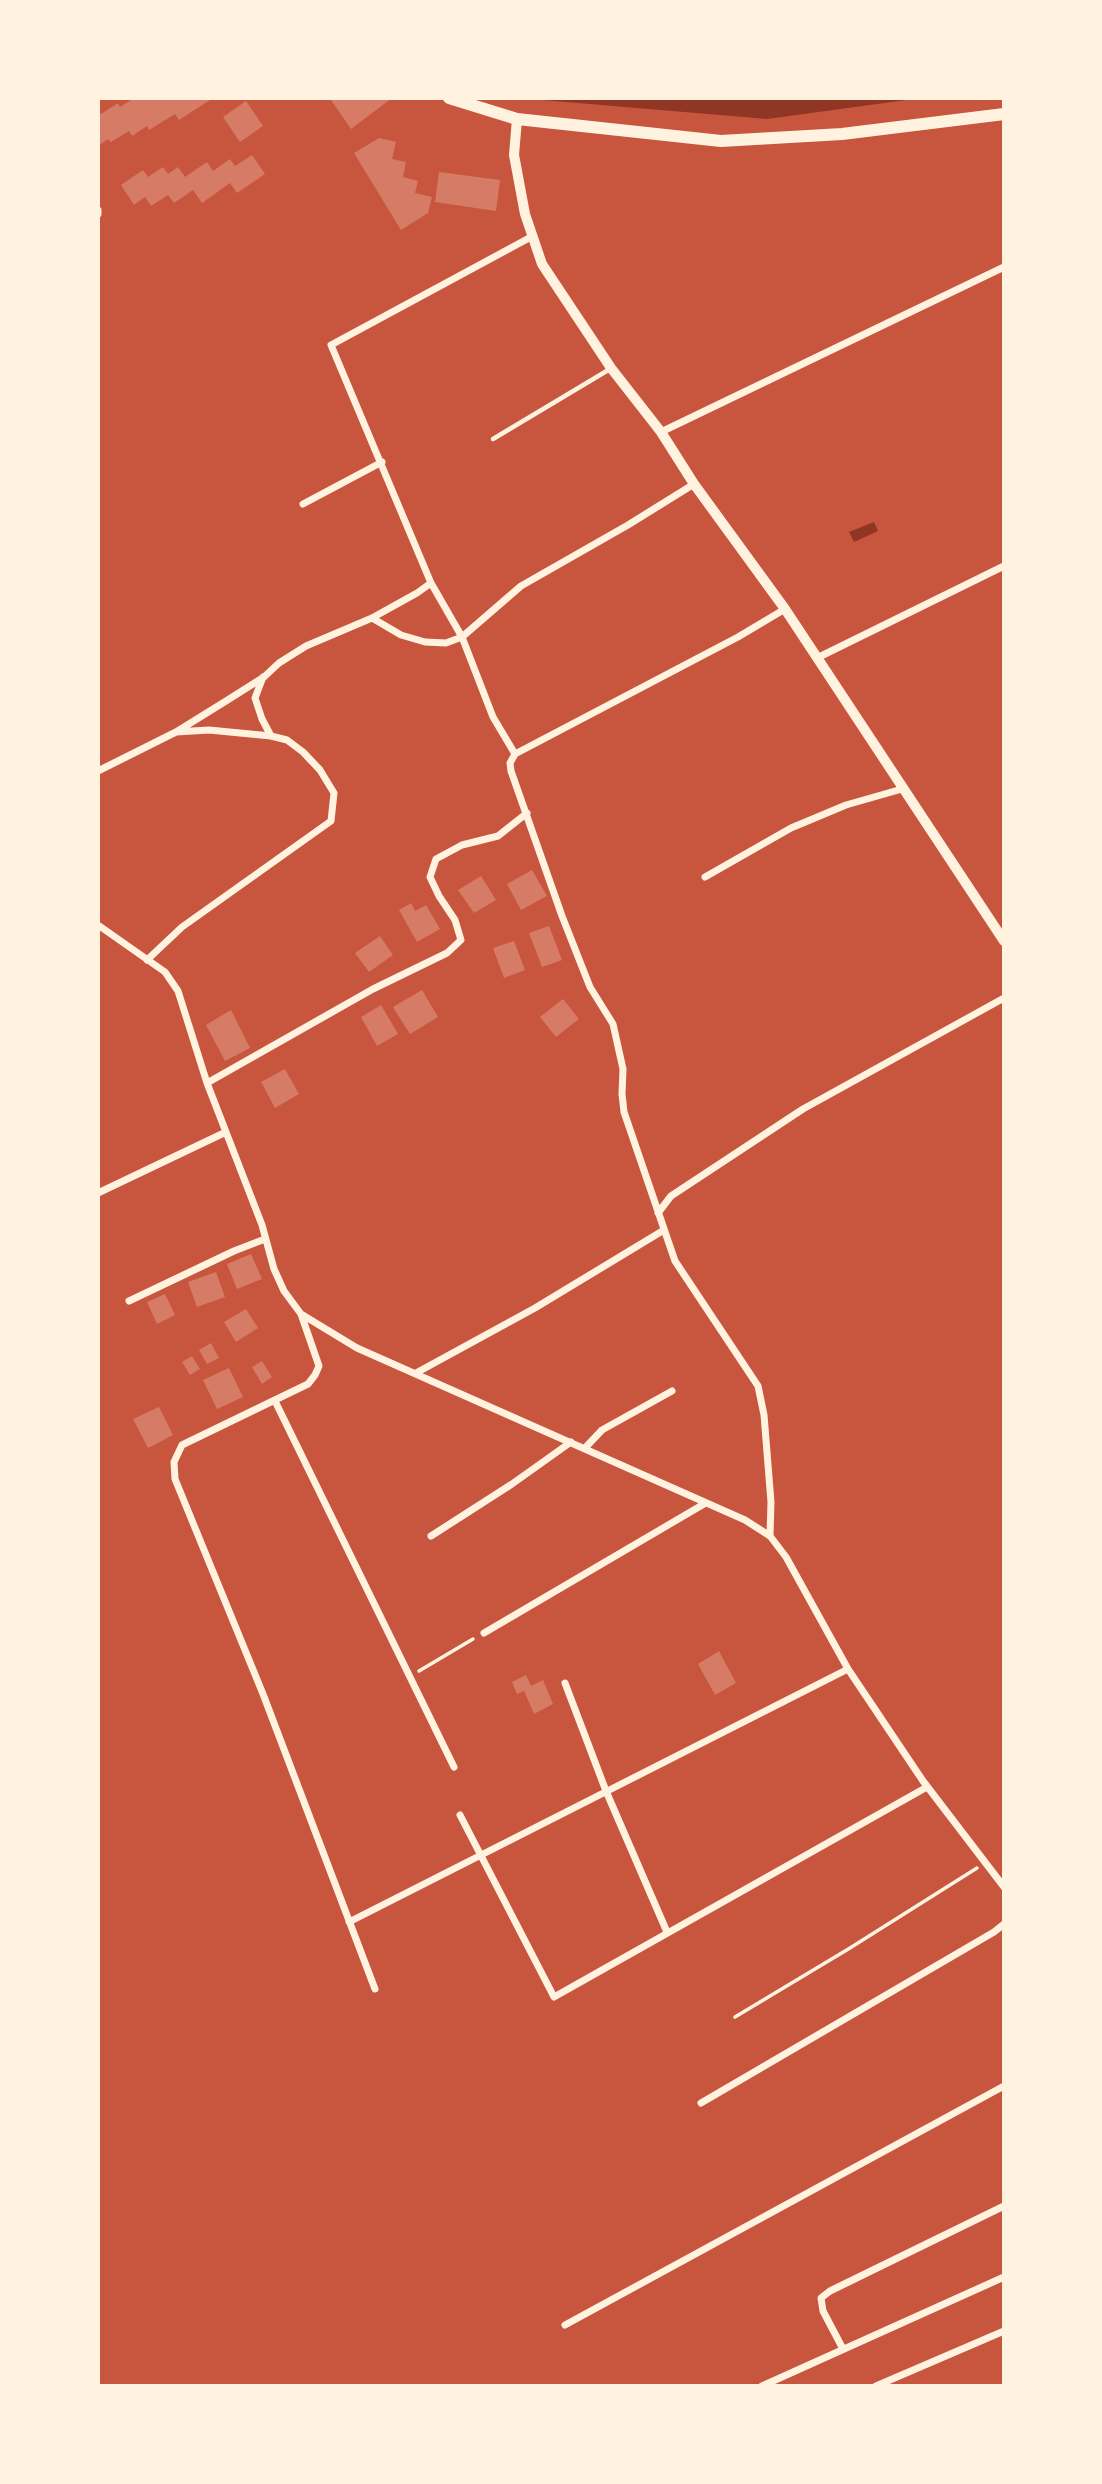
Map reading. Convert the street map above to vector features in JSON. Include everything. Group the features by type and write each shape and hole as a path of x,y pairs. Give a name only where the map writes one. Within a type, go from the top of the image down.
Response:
{"main road":[{"path":"449,98 517,119 721,141 842,134 1004,114"}],"street":[{"path":"517,119 514,155 531,237 542,264 560,295 611,369 661,432 694,484 785,609 1004,941"},
{"path":"515,754 493,717 462,637 431,583 331,345 531,237"},
{"path":"661,432 1004,267"},
{"path":"303,504 382,463"},
{"path":"372,618 401,635 425,642 446,643 462,637 520,586 694,484"},
{"path":"817,658 1004,566"},
{"path":"98,771 176,732 264,677 279,663 306,646 372,618 431,583"},
{"path":"770,1536 771,1502 765,1427 758,1386 681,1272 664,1230 624,1112 623,1069 612,1024 590,987 562,916 510,762 515,754 785,609"},
{"path":"264,677 256,698 262,719 271,736"},
{"path":"147,960 182,927 331,821 334,793 320,770 287,740 209,730 176,732"},
{"path":"705,877 791,828 846,805 902,789"},
{"path":"207,1083 373,989 447,953 461,940 455,920 429,877 436,859 461,845 498,836 527,813"},
{"path":"98,925 164,972 178,991 207,1083 274,1269 284,1291 301,1314 319,1366 316,1376 308,1384 182,1446 174,1462 175,1479 262,1694 375,1989"},
{"path":"658,1213 671,1196 803,1109 1004,998"},
{"path":"98,1193 226,1132"},
{"path":"416,1373 534,1308 664,1230"},
{"path":"129,1301 265,1239"},
{"path":"301,1314 356,1348 745,1520 770,1536 786,1557 848,1668 927,1787 1004,1887"},
{"path":"585,1448 602,1430 672,1391"},
{"path":"275,1401 454,1767"},
{"path":"431,1536 512,1484 571,1441"},
{"path":"484,1633 705,1504"},
{"path":"349,1922 848,1668"},
{"path":"565,1684 606,1791 667,1932"},
{"path":"460,1815 554,1997 927,1787"},
{"path":"701,2103 1004,1924"},
{"path":"565,2325 1004,2086"},
{"path":"843,2349 823,2311 821,2298 830,2291 1004,2206"},
{"path":"762,2386 1004,2277"},
{"path":"876,2386 1004,2332"}],"lane":[{"path":"493,439 611,369"}],"path":[{"path":"410,1676 484,1633"},
{"path":"735,2017 985,1863"}],"shaded area":[{"path":"519,98 921,98 767,119"},
{"path":"874,522 878,531 854,542 849,532"}],"building":[{"path":"134,98 213,98 179,120 175,114 149,130 147,126 132,136 129,131 98,146 98,109 101,114 118,103 120,107"},
{"path":"392,98 351,129 331,100"},
{"path":"246,101 263,126 240,142 223,117"},
{"path":"379,138 396,142 392,159 406,162 403,177 418,181 415,193 432,197 428,213 401,230 354,153"},
{"path":"252,155 265,174 237,193 230,183 202,203 193,190 174,203 168,195 151,206 145,197 134,205 121,185 143,170 148,177 163,167 168,174 178,167 185,177 207,162 213,171 230,159 235,166"},
{"path":"439,172 500,180 496,211 435,202"},
{"path":"532,870 547,896 521,910 507,884"},
{"path":"481,876 496,900 474,913 458,890"},
{"path":"411,903 415,911 426,905 440,929 417,942 399,910"},
{"path":"549,926 562,960 542,967 529,933"},
{"path":"380,936 393,955 369,972 355,953"},
{"path":"514,941 525,970 504,978 493,948"},
{"path":"422,990 438,1017 410,1034 393,1007"},
{"path":"563,999 579,1019 556,1037 540,1017"},
{"path":"381,1005 398,1034 377,1046 361,1017"},
{"path":"231,1010 250,1048 225,1061 206,1025"},
{"path":"285,1069 299,1094 275,1108 261,1082"},
{"path":"251,1254 262,1279 237,1289 227,1264"},
{"path":"216,1272 225,1297 197,1307 188,1282"},
{"path":"165,1294 175,1315 157,1324 147,1302"},
{"path":"246,1309 258,1328 236,1342 224,1322"},
{"path":"211,1343 219,1358 207,1364 199,1350"},
{"path":"192,1356 200,1369 190,1375 182,1362"},
{"path":"262,1361 272,1377 262,1384 252,1367"},
{"path":"229,1368 243,1397 217,1409 203,1380"},
{"path":"159,1407 173,1435 148,1448 133,1419"},
{"path":"719,1651 736,1683 715,1695 698,1664"},
{"path":"526,1675 531,1686 543,1680 553,1704 534,1714 524,1691 517,1694 512,1682"}]}
